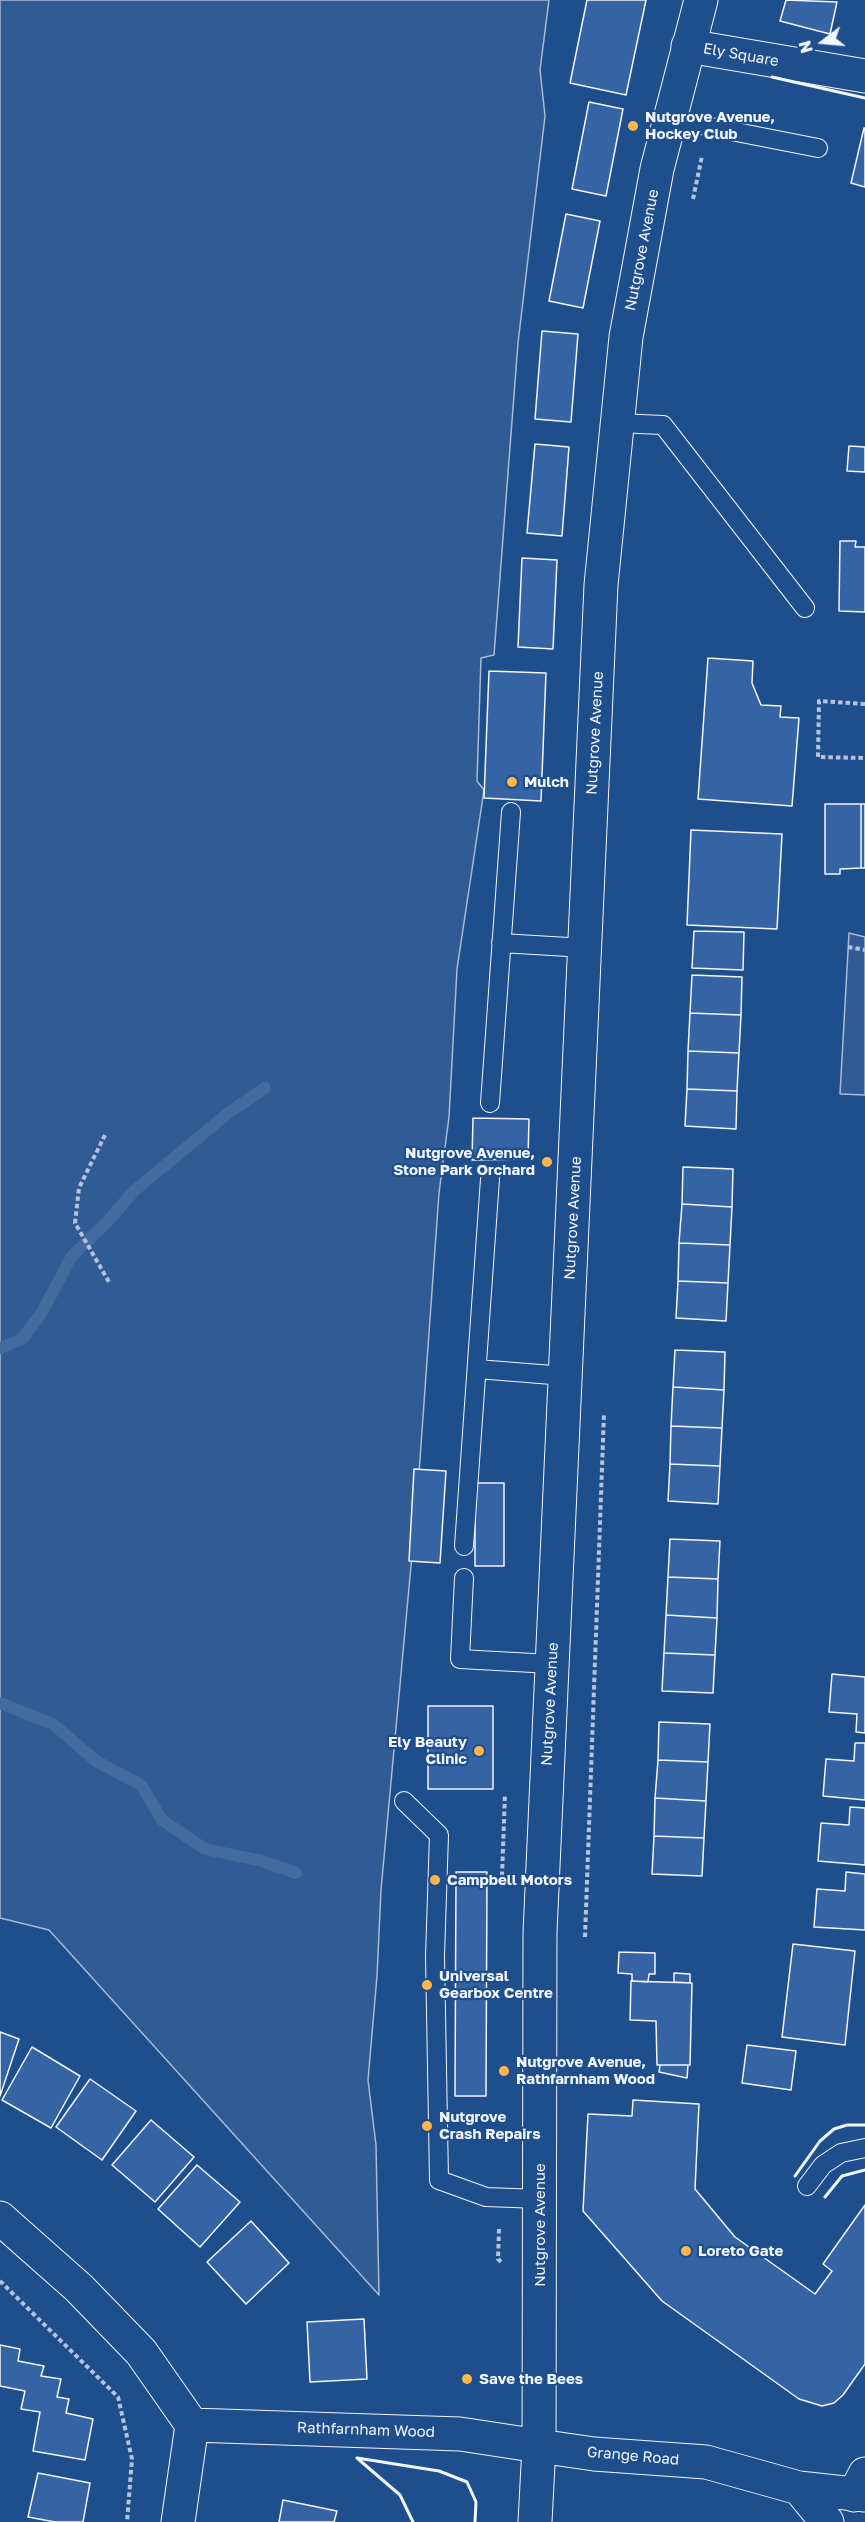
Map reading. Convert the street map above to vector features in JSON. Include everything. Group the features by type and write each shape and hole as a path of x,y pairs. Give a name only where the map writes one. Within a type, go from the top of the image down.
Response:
{"main road":[{"name":"Nutgrove Avenue","path":"539,2446 540,1932 601,585 626,337 657,169 701,0"},
{"name":"Ely Square","path":"688,46 865,76"},
{"path":"0,2218 79,2288 141,2352 192,2426 178,2522"},
{"name":"Rathfarnham Wood","path":"192,2426 460,2434 539,2446"},
{"name":"Grange Road","path":"539,2446 594,2454 706,2462 800,2488 861,2488"},
{"path":"535,2522 539,2446"},
{"path":"800,2488 827,2522"}],"lane":[{"path":"670,119 818,148"},
{"path":"617,423 663,425 805,608"},
{"path":"490,1103 511,812"},
{"path":"501,943 585,948"},
{"path":"464,1546 490,1179"},
{"path":"477,1369 565,1376"},
{"path":"464,1578 460,1659 551,1664"},
{"path":"404,1801 439,1835 435,1956 439,2180 486,2197 540,2199"},
{"path":"807,2186 823,2165 841,2153 865,2148"}],"path":[{"path":"691,208 709,127"},
{"path":"865,704 819,701 819,757 865,758"},
{"path":"848,947 865,950"},
{"path":"105,1136 79,1188 75,1223 109,1282"},
{"path":"585,1937 604,1412"},
{"path":"0,2280 118,2397 132,2460 127,2522"}],"shaded area":[{"path":"0,0 549,0 540,70 545,116 518,343 494,655 481,658 477,781 484,790 457,969 449,1117 439,1193 417,1501 381,1890 377,1976 368,2080 376,2145 379,2295 49,1930 0,1918"},
{"path":"849,933 865,937 865,1095 840,1094"}],"building":[{"path":"587,0 646,0 626,95 570,83"},
{"path":"786,0 837,2 830,34 780,21"},
{"path":"589,102 623,109 606,196 572,189"},
{"path":"865,128 865,187 851,183"},
{"path":"566,214 600,221 583,308 549,301"},
{"path":"542,331 578,334 571,422 535,419"},
{"path":"535,444 569,447 562,536 527,533"},
{"path":"849,446 865,447 865,472 847,471"},
{"path":"840,541 856,541 855,547 865,547 865,612 839,611"},
{"path":"522,558 557,560 553,649 518,647"},
{"path":"708,658 753,661 752,683 761,705 781,706 780,717 799,718 792,806 698,799"},
{"path":"489,671 546,673 541,801 484,798"},
{"path":"825,804 861,804 861,868 840,869 840,874 825,874"},
{"path":"861,804 865,804 865,868 861,868"},
{"path":"691,830 782,834 777,929 687,925"},
{"path":"694,931 744,932 743,970 692,968"},
{"path":"692,975 742,977 741,1015 690,1013"},
{"path":"690,1013 741,1015 739,1053 688,1051"},
{"path":"688,1051 739,1053 737,1091 687,1089"},
{"path":"687,1089 737,1091 736,1129 685,1126"},
{"path":"473,1118 529,1119 528,1159 472,1160"},
{"path":"683,1167 733,1169 732,1207 682,1204"},
{"path":"682,1204 732,1207 730,1245 679,1243"},
{"path":"679,1243 730,1245 728,1283 678,1281"},
{"path":"678,1281 728,1283 726,1321 676,1318"},
{"path":"675,1350 725,1352 724,1390 673,1387"},
{"path":"673,1387 724,1390 722,1428 671,1426"},
{"path":"671,1426 722,1428 720,1466 670,1464"},
{"path":"670,1464 720,1466 718,1504 668,1501"},
{"path":"414,1469 446,1471 440,1563 409,1561"},
{"path":"475,1483 504,1483 504,1566 475,1566"},
{"path":"670,1539 720,1541 718,1579 668,1577"},
{"path":"668,1577 718,1579 717,1618 666,1615"},
{"path":"666,1615 717,1618 715,1655 664,1653"},
{"path":"664,1653 715,1655 713,1693 662,1691"},
{"path":"832,1674 865,1677 865,1733 856,1732 857,1714 829,1712"},
{"path":"428,1706 493,1706 493,1789 428,1789"},
{"path":"659,1722 710,1724 708,1762 658,1760"},
{"path":"855,1743 865,1743 865,1800 823,1796 826,1759 854,1761"},
{"path":"658,1760 708,1762 706,1801 655,1798"},
{"path":"655,1798 706,1801 704,1838 654,1836"},
{"path":"850,1807 865,1808 865,1865 818,1861 821,1823 849,1825"},
{"path":"654,1836 704,1838 702,1876 652,1874"},
{"path":"456,1872 487,1872 486,2096 455,2096"},
{"path":"846,1872 865,1874 865,1930 814,1927 817,1889 845,1891"},
{"path":"793,1944 855,1951 845,2045 782,2037"},
{"path":"619,1952 655,1953 655,1974 649,1974 648,1982 632,1981 632,1974 618,1973"},
{"path":"674,1973 690,1974 690,1983 674,1982"},
{"path":"631,1981 692,1983 690,2065 657,2065 656,2021 630,2020"},
{"path":"0,2032 19,2039 0,2096"},
{"path":"747,2045 796,2051 791,2090 742,2083"},
{"path":"32,2047 80,2076 51,2128 2,2100"},
{"path":"660,2065 688,2065 687,2078 659,2072"},
{"path":"90,2079 136,2111 102,2160 56,2127"},
{"name":"Loreto Gate","path":"633,2100 699,2104 695,2189 735,2237 815,2294 832,2271 823,2264 865,2205 865,2364 843,2395 834,2403 822,2406 799,2399 662,2301 583,2211 588,2114 632,2116"},
{"path":"151,2120 194,2157 155,2202 112,2165"},
{"path":"197,2165 240,2202 200,2247 158,2209"},
{"path":"251,2221 289,2263 246,2304 207,2262"},
{"path":"364,2319 367,2379 310,2382 307,2322"},
{"path":"0,2345 20,2349 18,2361 44,2366 41,2376 61,2379 57,2397 69,2399 66,2413 93,2419 85,2460 33,2451 40,2412 21,2409 25,2391 0,2386"},
{"path":"38,2473 90,2483 83,2522 55,2522 28,2517"},
{"path":"283,2500 337,2511 334,2522 279,2522"}],"waterway":[{"path":"0,1348 22,1339 41,1314 72,1256 107,1222 134,1191 227,1114 265,1088"},
{"path":"0,1703 53,1724 96,1761 141,1785 162,1820 205,1849 262,1861 296,1873"}],"wall":[{"path":"772,77 865,98"},
{"path":"795,2176 820,2141 834,2129 847,2125 865,2125"},
{"path":"825,2197 842,2176 865,2170"},
{"path":"357,2458 439,2471 467,2482 476,2502 475,2522"},
{"path":"357,2458 400,2495 413,2522"}],"place":[{"name":"Nutgrove Avenue, Hockey Club","path":"633,126"},
{"name":"Mulch","path":"512,782"},
{"name":"Nutgrove Avenue, Stone Park Orchard","path":"547,1162"},
{"name":"Ely Beauty Clinic","path":"479,1751"},
{"name":"Campbell Motors","path":"435,1880"},
{"name":"Universal Gearbox Centre","path":"427,1985"},
{"name":"Nutgrove Avenue, Rathfarnham Wood","path":"504,2071"},
{"name":"Nutgrove Crash Repairs","path":"427,2126"},
{"name":"Loreto Gate","path":"686,2251"},
{"name":"Save the Bees","path":"467,2379"}]}
